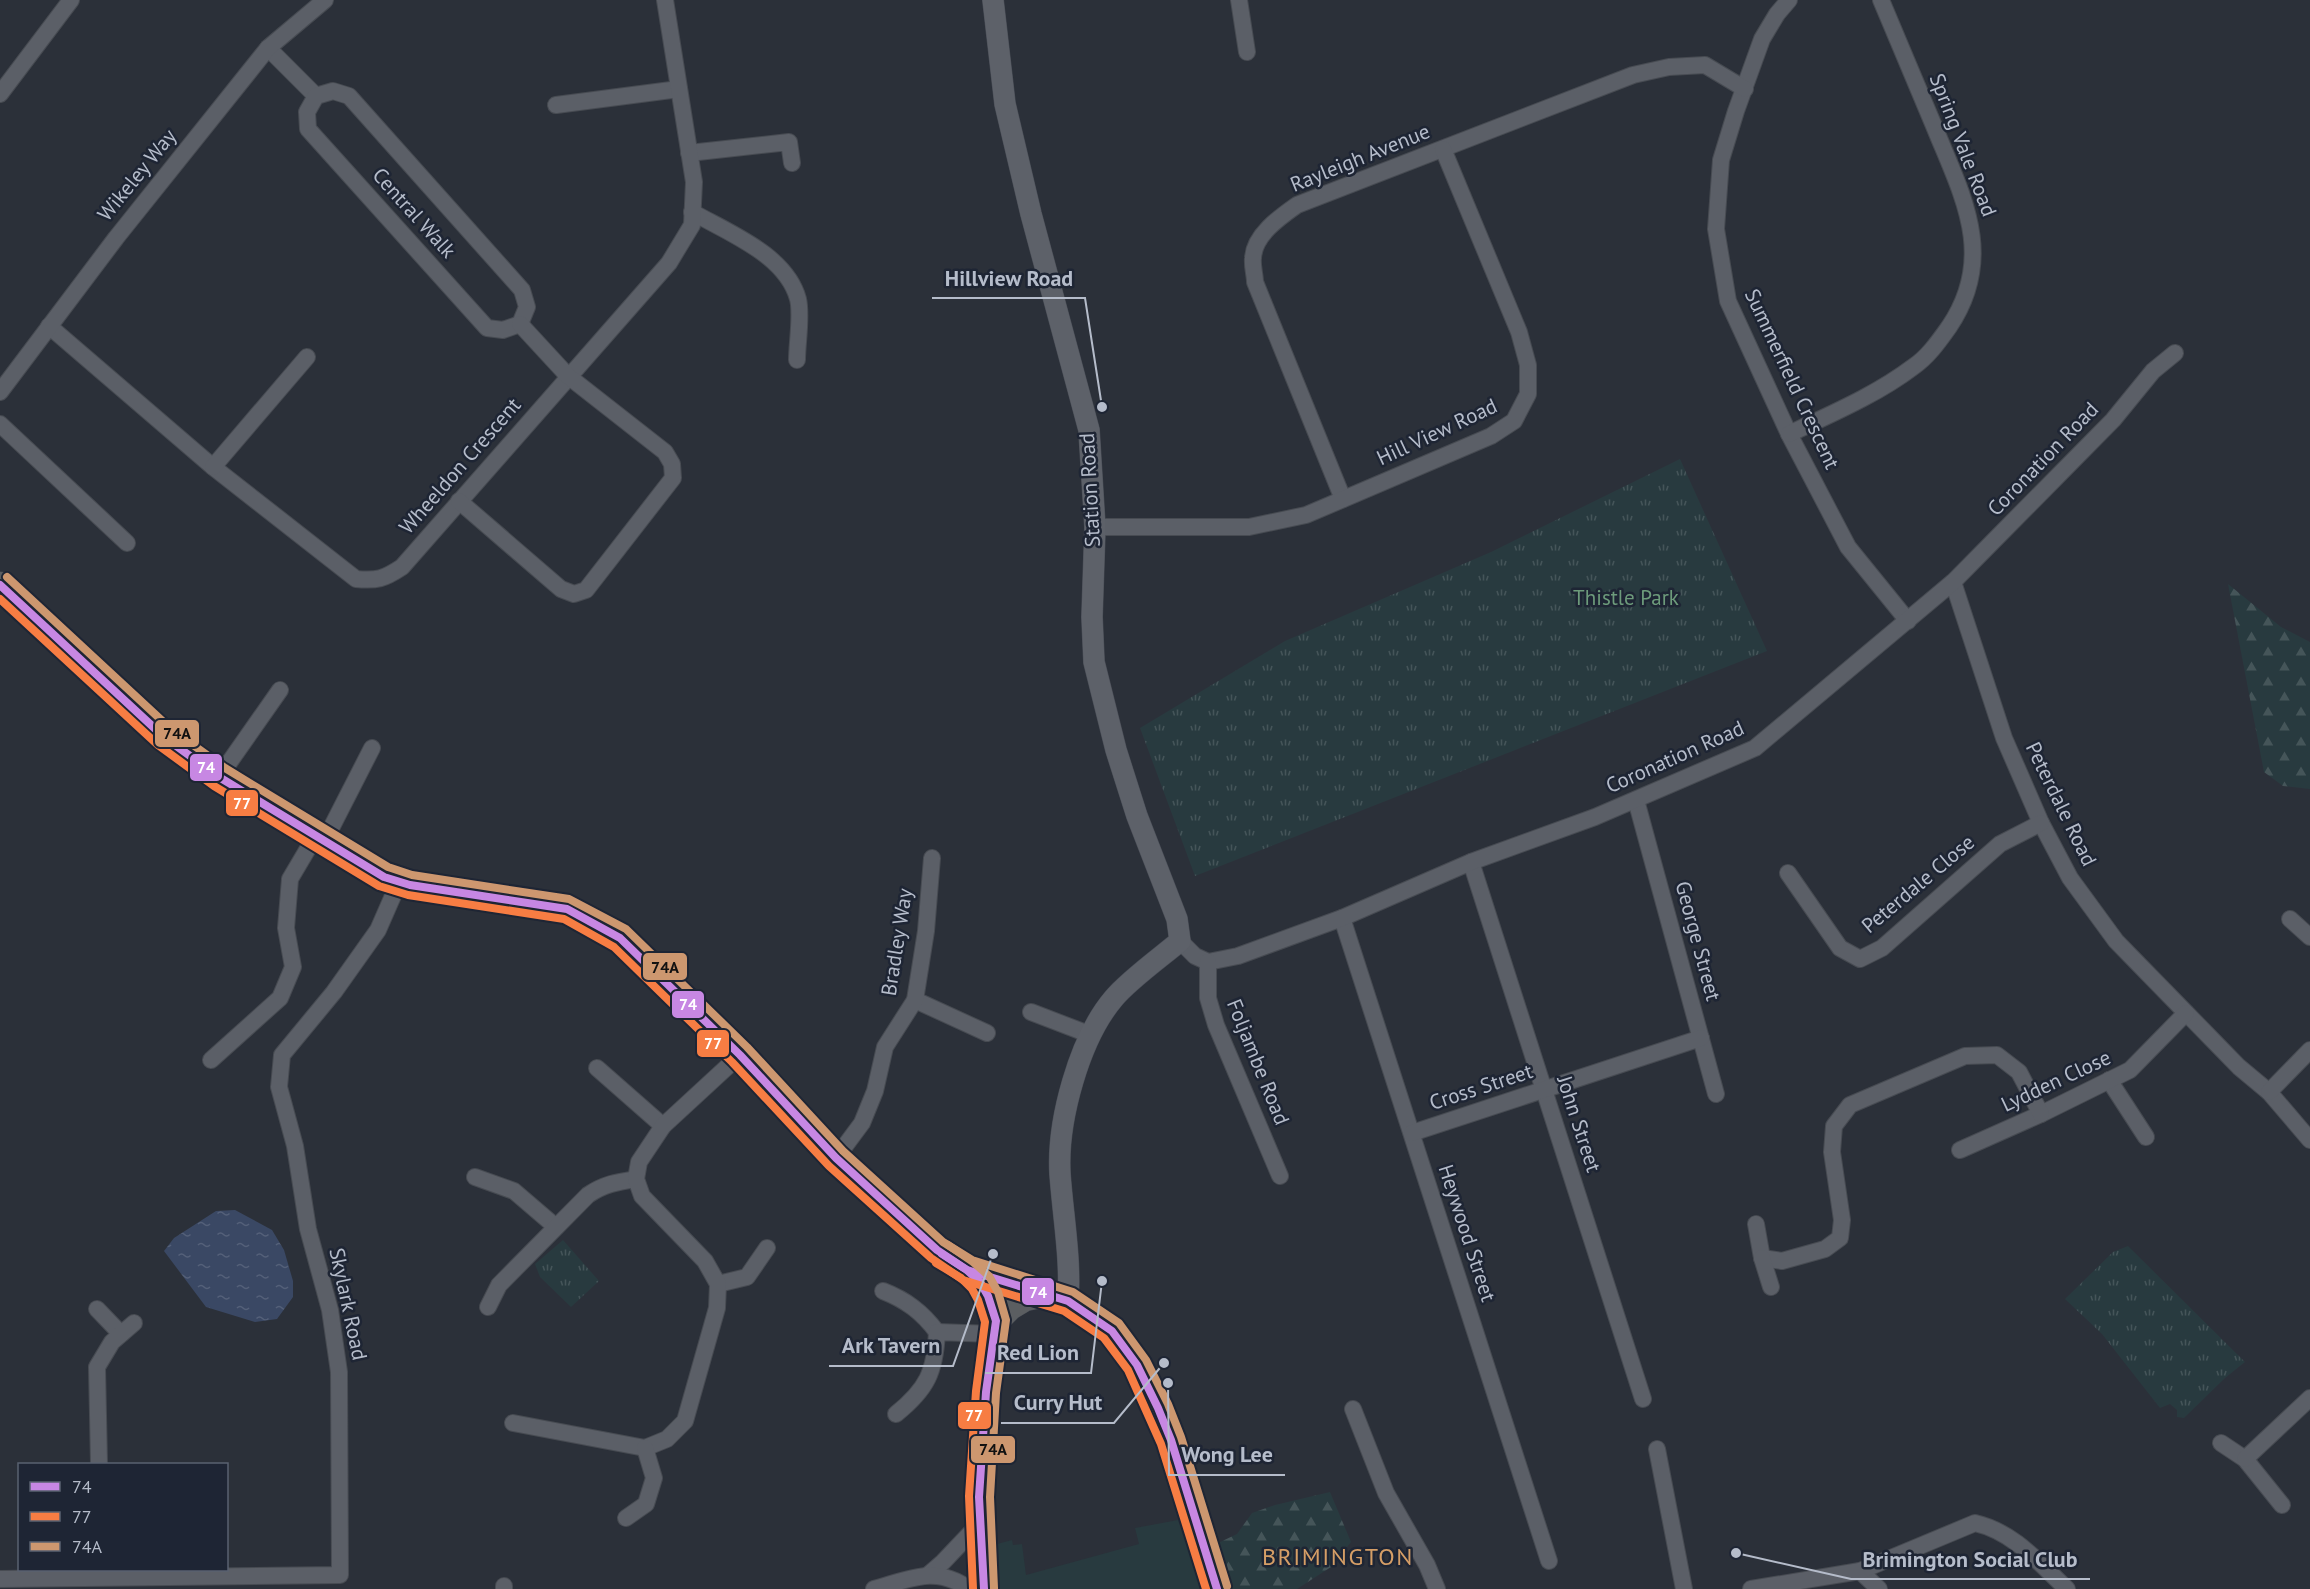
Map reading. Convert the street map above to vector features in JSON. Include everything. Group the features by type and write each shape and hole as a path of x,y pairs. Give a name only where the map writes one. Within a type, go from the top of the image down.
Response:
{"highway":[{"path":"0,585 164,737 219,777 384,877 399,882 567,909 620,938 740,1055 836,1158 937,1251 967,1270 980,1282 990,1302 995,1327 985,1401 979,1497 984,1589"},
{"path":"967,1270 1056,1297 1112,1331 1140,1371 1170,1440 1217,1589"},
{"path":"995,1327 1010,1307 1025,1298 1056,1297"}],"main road":[{"name":"Station Road","path":"993,0 1005,104 1031,214 1089,430 1095,526 1092,617 1094,662 1116,750 1137,816 1177,919 1180,941"},
{"path":"1056,1297 1069,1279 1060,1171 1062,1125 1074,1081 1091,1035 1114,998 1180,941"}],"street":[{"path":"0,94 71,0"},
{"name":"Wheeldon Crescent","path":"49,327 213,467 356,579 375,580 389,576 402,567 669,263 692,225 694,182 665,0"},
{"path":"1239,0 1246,52"},
{"name":"Summerfield Crescent","path":"1789,0 1777,14 1762,39 1721,160 1716,229 1728,301 1789,434 1848,547 1908,621"},
{"name":"Spring Vale Road","path":"1789,434 1881,388 1915,367 1938,343 1959,311 1972,277 1973,236 1963,197 1881,0"},
{"name":"Wikeley Way","path":"0,392 116,238 268,48 322,1"},
{"path":"268,48 316,96"},
{"name":"Rayleigh Avenue","path":"1343,499 1255,282 1253,257 1261,238 1277,219 1297,205 1633,75 1669,67 1705,65 1745,89"},
{"path":"556,105 679,89"},
{"name":"Central Walk","path":"333,91 349,96 522,290 526,307 520,324 503,330 487,328 308,129 307,112 316,96 333,91"},
{"path":"689,153 789,142 792,164"},
{"name":"Hill View Road","path":"1095,526 1250,527 1306,515 1491,436 1514,421 1528,394 1528,365 1519,332 1443,149"},
{"path":"692,212 771,258 786,274 798,300 797,360"},
{"path":"459,501 561,589 574,594 586,590 673,478 672,464 665,452 568,376 520,324"},
{"name":"Coronation Road","path":"1208,962 1238,956 1342,918 1471,862 1595,817 1755,748 1953,582 2113,420 2152,371 2175,352"},
{"path":"213,467 306,357"},
{"path":"0,424 127,543"},
{"name":"Peterdale Road","path":"1953,582 2004,738 2041,823 2070,878 2116,941 2239,1067 2269,1092 2310,1140"},
{"path":"219,777 280,690"},
{"path":"211,1060 280,998 293,967 286,928 290,879 321,838 372,748"},
{"name":"George Street","path":"1636,800 1716,1094"},
{"name":"Peterdale Close","path":"1788,873 1840,948 1860,959 1882,948 2000,844 2041,823"},
{"name":"Bradley Way","path":"836,1158 862,1123 875,1091 885,1047 915,1000 926,931 932,858"},
{"name":"John Street","path":"1471,862 1643,1399"},
{"name":"Skylark Road","path":"0,1579 251,1583 340,1575 339,1371 330,1310 308,1229 295,1146 279,1087 282,1055 334,992 378,930 399,882"},
{"name":"Heywood Street","path":"1342,918 1549,1561"},
{"path":"2290,919 2310,937"},
{"path":"1180,941 1195,956 1208,962"},
{"name":"Foljambe Road","path":"1208,962 1208,998 1216,1025 1280,1176"},
{"path":"915,1000 987,1033"},
{"path":"1031,1012 1091,1035"},
{"name":"Lydden Close","path":"1960,1150 2130,1071 2186,1013"},
{"name":"Cross Street","path":"1412,1132 1701,1038"},
{"path":"2269,1092 2310,1050"},
{"path":"513,1423 645,1448 667,1439 685,1421 717,1308 718,1284 705,1261 642,1196 636,1179 639,1162 663,1126 740,1055"},
{"path":"1762,1258 1782,1261 1825,1249 1840,1238 1842,1220 1832,1152 1834,1126 1850,1105 1965,1056 1997,1056 2019,1072 2041,1114"},
{"path":"597,1068 663,1126"},
{"path":"2109,1080 2146,1137"},
{"path":"475,1177 514,1191 556,1227"},
{"path":"488,1307 499,1285 588,1195 600,1186 611,1182 636,1179"},
{"path":"1756,1224 1762,1258 1771,1287"},
{"path":"718,1284 747,1276 767,1248"},
{"path":"883,1291 902,1299 923,1314 937,1332 936,1356 927,1381 914,1399 896,1414"},
{"path":"97,1309 128,1329 112,1342 97,1366 99,1463"},
{"path":"937,1332 995,1327"},
{"path":"2245,1459 2310,1398"},
{"path":"1353,1409 1386,1493 1427,1565 1437,1589"},
{"path":"2221,1443 2245,1459 2282,1505"},
{"path":"626,1518 646,1504 654,1478 645,1448"},
{"path":"1657,1449 1684,1589"},
{"path":"928,1575 980,1523"},
{"path":"1751,1589 1860,1571 1975,1523 1992,1527 2016,1541 2067,1589"},
{"path":"1860,1571 1879,1589"},
{"path":"874,1589 928,1575 951,1578 969,1589"}],"green space":[{"name":"Thistle Park","path":"1680,459 1767,651 1195,876 1140,728 1285,641 1491,552"},
{"path":"2228,584 2281,627 2310,642 2310,789 2283,786 2264,772"},
{"path":"563,1240 599,1281 571,1307 540,1277 535,1264"},
{"path":"2128,1246 2245,1362 2184,1418 2177,1417 2177,1410 2170,1404 2160,1408 2102,1334 2065,1299 2113,1252"},
{"path":"1330,1492 1351,1542 1331,1567 1297,1589 1230,1589 1216,1544 1237,1534 1252,1513"},
{"path":"1178,1520 1203,1589 997,1589 997,1544 1012,1540 1013,1545 1022,1544 1026,1575 1139,1544 1135,1528"}],"water":[{"path":"235,1210 272,1230 284,1250 293,1281 293,1297 277,1319 255,1322 206,1307 164,1251 174,1238 216,1211"}],"transit line":[{"name":"74A","path":"7,577 171,729 225,768 388,867 412,875 569,899 626,929 747,1047 843,1151 943,1242 972,1260 1073,1292 1119,1323 1146,1360 1168,1404 1181,1437 1227,1586"},
{"name":"74","path":"0,585 164,737 219,777 384,877 410,885 567,909 620,938 740,1055 836,1158 937,1250 967,1270 1068,1301 1112,1331 1137,1365 1158,1408 1171,1440 1217,1589"},
{"name":"77","path":"0,599 158,745 214,786 379,886 408,895 564,919 614,947 732,1062 829,1166 931,1258 963,1280 1064,1311 1104,1338 1128,1370 1161,1444 1206,1589"},
{"name":"74A","path":"948,1245 989,1276 998,1292 1006,1320 996,1393 990,1497 994,1588"},
{"name":"74","path":"942,1254 967,1270 980,1282 988,1296 996,1321 986,1392 979,1497 984,1589"},
{"name":"77","path":"936,1263 961,1278 972,1289 985,1322 976,1391 969,1496 973,1589"}],"place":[{"name":"Hillview Road","path":"1102,407"},
{"name":"Ark Tavern","path":"993,1254"},
{"name":"Red Lion","path":"1102,1281"},
{"name":"Curry Hut","path":"1164,1363"},
{"name":"Wong Lee","path":"1168,1383"},
{"name":"Brimington Social Club","path":"1736,1553"}],"district":[{"name":"BRIMINGTON","path":"1338,1557"}]}
